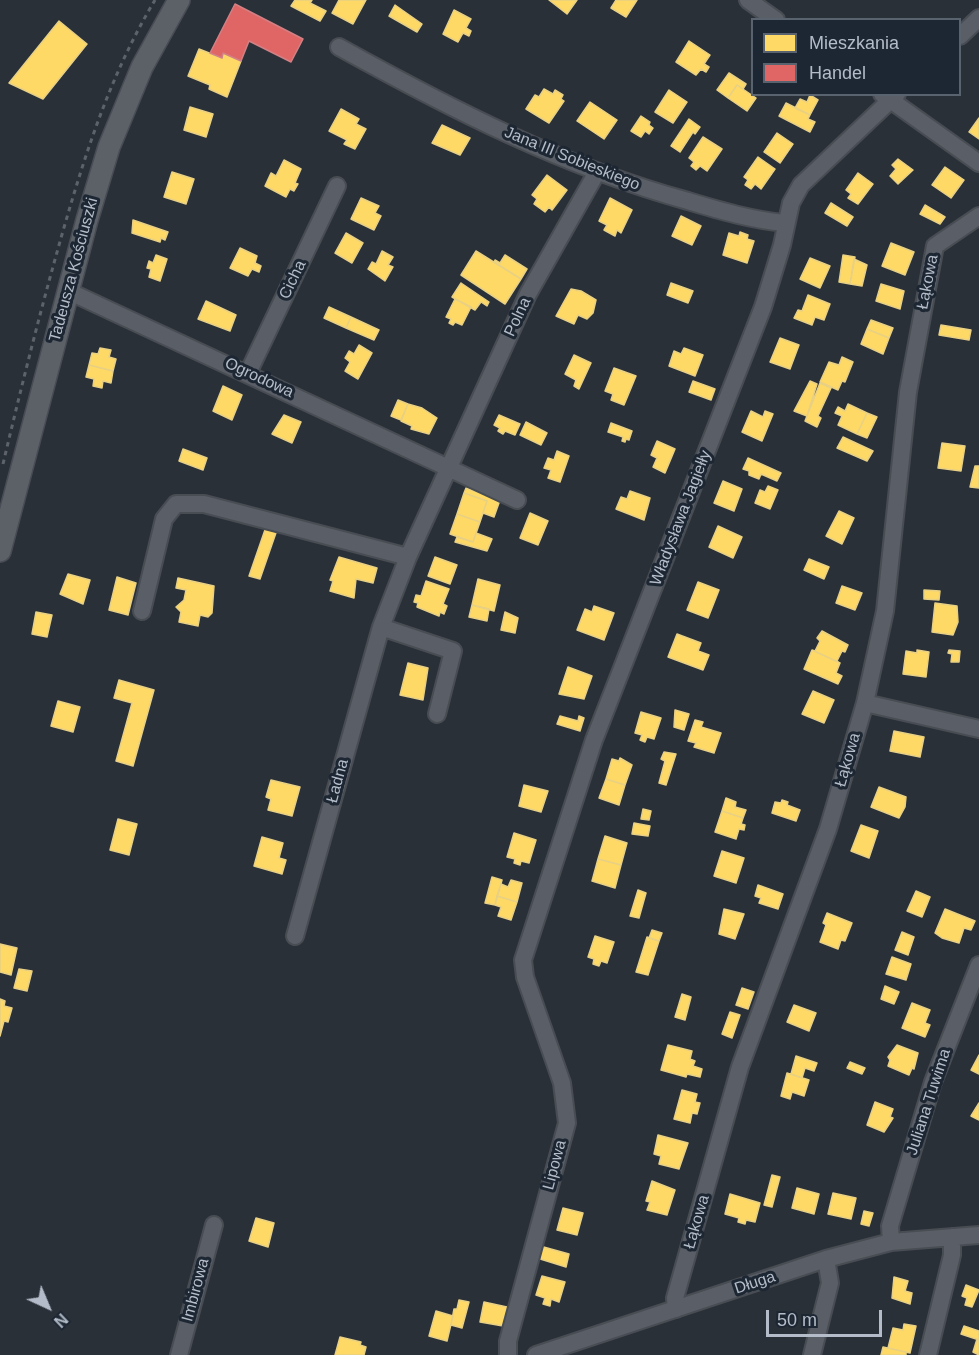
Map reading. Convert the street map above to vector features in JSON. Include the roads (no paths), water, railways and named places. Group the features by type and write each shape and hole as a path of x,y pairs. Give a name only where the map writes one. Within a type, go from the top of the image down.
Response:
{"main road":[{"name":"Tadeusza Kościuszki","path":"0,551 68,291 109,147 142,67 179,0"}],"street":[{"path":"748,0 773,18"},
{"path":"961,35 979,18"},
{"name":"Jana III Sobieskiego","path":"339,47 532,147 597,172 757,221 785,223"},
{"path":"890,97 979,163"},
{"name":"Władysława Jagiełły","path":"525,977 523,960 594,740 763,307 782,245 791,204 801,185 890,97"},
{"name":"Polna","path":"381,627 408,557 528,294 597,172"},
{"name":"Cicha","path":"248,373 337,186"},
{"name":"Łąkowa","path":"676,1309 675,1298 740,1067 828,829 865,703 885,611 908,392 935,246 979,216"},
{"name":"Ogrodowa","path":"68,291 450,466"},
{"path":"450,466 517,500"},
{"path":"142,611 164,519 176,504 204,504 408,557"},
{"path":"381,627 453,651 437,714"},
{"name":"Ładna","path":"295,936 381,627"},
{"path":"865,703 979,729"},
{"name":"Juliana Tuwima","path":"891,1242 890,1226 933,1082 979,965"},
{"name":"Lipowa","path":"508,1355 508,1341 567,1123 562,1083 525,977"},
{"name":"Imbirowa","path":"178,1355 214,1225"},
{"name":"Długa","path":"536,1355 561,1351 676,1309 826,1259 891,1242 979,1235"},
{"path":"928,1355 952,1255 951,1237"},
{"path":"812,1355 830,1283 826,1259"}]}
